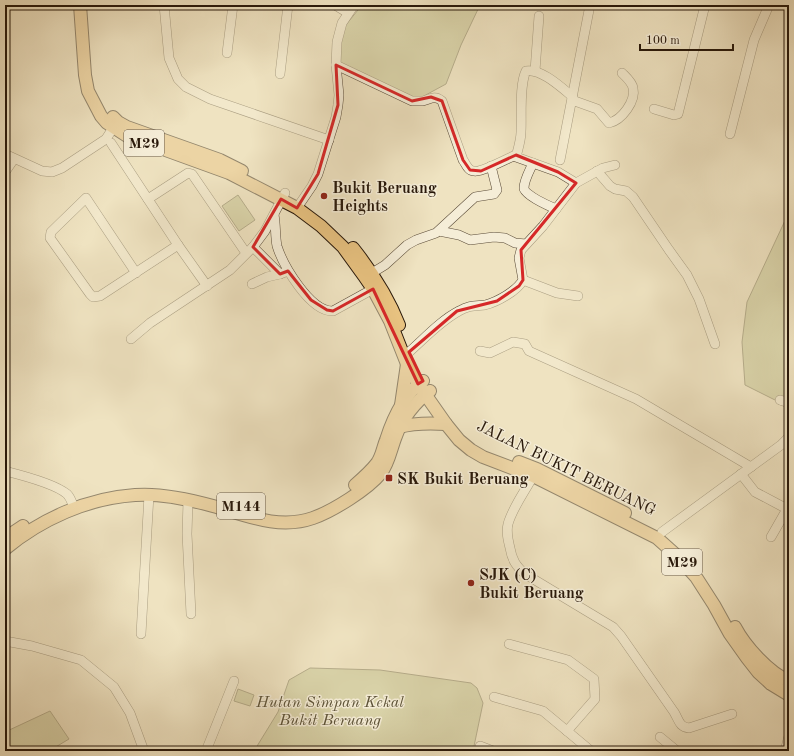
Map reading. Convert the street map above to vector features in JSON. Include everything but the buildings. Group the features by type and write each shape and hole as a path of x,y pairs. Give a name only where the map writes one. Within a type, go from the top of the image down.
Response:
{"main road":[{"name":"JALAN BUKIT BERUANG","path":"80,5 85,75 88,91 101,116 113,128 126,136 229,173 283,196"},
{"name":"JALAN BUKIT BERUANG","path":"87,5 93,77 96,90 103,104 118,122 127,127 220,160 326,220 348,241 372,273 392,307 408,358"},
{"name":"JALAN BUKIT BERUANG","path":"299,205 343,247 373,289 420,382 446,424 459,440 471,450 483,456 535,473 657,538 676,555 696,578 714,605 730,634 747,658 771,684 789,695"},
{"path":"401,404 408,358"},
{"name":"M144","path":"5,538 45,513 114,490 140,487 165,488 198,494 277,515 297,514 308,510 331,500 351,488 378,462 391,425 401,404 420,382"},
{"name":"JALAN BUKIT BERUANG","path":"427,393 463,434 474,443 662,532 703,574 721,601 737,630 752,651 767,666 789,681"},
{"name":"M144","path":"5,549 39,525 73,504 135,495 168,497 209,505 258,519 280,523 301,521 312,518 335,507 356,494 381,473 387,462 399,427 408,414 427,393"},
{"path":"399,427 405,425 432,423 446,424"}],"street":[{"path":"164,5 169,58 178,79 186,87 210,99 329,140"},
{"path":"227,53 233,5"},
{"path":"280,74 288,5"},
{"path":"335,5 348,13"},
{"path":"299,205 318,174 329,140 338,105 336,65 338,32 354,5"},
{"path":"560,160 590,5"},
{"path":"654,109 674,115 678,114 705,5"},
{"path":"730,134 754,40 769,5"},
{"path":"535,71 539,16"},
{"path":"336,65 412,101 422,101 431,97 437,97 442,101 467,167 474,172 481,171 516,155"},
{"path":"516,155 521,134 522,93 524,74 526,71 535,71 558,84 573,98 597,109 610,122 614,122 625,112 633,97 634,89 622,72"},
{"path":"5,154 42,171 52,172 62,168 106,139 113,128"},
{"path":"111,143 178,245 207,286"},
{"path":"516,155 517,158 558,172 576,183"},
{"path":"5,172 14,159"},
{"path":"533,163 525,183 525,191 556,209"},
{"path":"408,358 444,321 457,311 471,305 484,305 497,301 519,286 523,280 519,258 520,250 543,226 576,183 597,171 615,165"},
{"path":"372,273 385,265 407,245 439,231 475,197 494,194 497,190 491,166"},
{"path":"597,171 610,186 626,191 634,197 687,276 699,299 715,344"},
{"path":"148,199 188,173 192,174 246,253"},
{"path":"131,339 150,323 230,270 253,247 265,231 283,196"},
{"path":"136,273 86,198 51,232 50,238 93,297 100,296 136,273 178,245"},
{"path":"274,215 277,244 284,265 284,272"},
{"path":"439,231 459,235 470,240 494,237 505,238 515,243 526,244"},
{"path":"253,247 284,272 311,300 330,311 333,311 373,289"},
{"path":"252,284 267,277 284,272"},
{"path":"523,280 557,293 578,296"},
{"path":"480,350 490,353 513,342 525,344 530,351 636,399 751,467"},
{"path":"662,532 781,446 789,438"},
{"path":"5,471 60,490 65,493 73,504"},
{"path":"535,473 508,524 508,540 512,560 516,565 525,574 613,627 621,636 674,712 682,726 689,728 732,714"},
{"path":"741,474 755,492 788,510 771,537"},
{"path":"141,634 148,495"},
{"path":"188,501 187,534 191,614"},
{"path":"5,641 32,646 81,660 114,687 130,713 144,751"},
{"path":"509,644 568,660 594,679 595,699 567,731"},
{"path":"206,751 234,681"},
{"path":"494,697 543,711 592,751"},
{"path":"785,751 789,736"},
{"path":"660,737 677,751"},
{"path":"480,746 494,751"}],"highlighted area":[{"path":"336,65 412,101 431,97 442,101 463,160 470,170 481,171 516,155 558,172 576,183 521,250 523,280 519,286 497,301 457,311 409,352 423,381 418,384 373,289 333,311 327,310 311,300 288,271 280,274 253,247 281,199 297,208 318,174 338,105"}],"green space":[{"path":"362,5 480,5 461,45 446,84 422,97 414,99 340,64 338,42 345,26"},
{"path":"238,195 255,220 239,231 222,206"},
{"path":"789,212 789,407 745,385 742,342 747,302"},
{"name":"Hutan Simpan Kekal Bukit Beruang","path":"310,668 380,670 471,683 477,688 483,703 473,751 254,751 278,712 289,680"},
{"path":"238,689 254,695 250,706 234,701"},
{"path":"50,711 69,739 49,751 5,751 5,732"}],"place":[{"name":"Bukit Beruang Heights","path":"324,196"},
{"name":"SK Bukit Beruang","path":"389,478"},
{"name":"SJK (C) Bukit Beruang","path":"471,583"}]}
